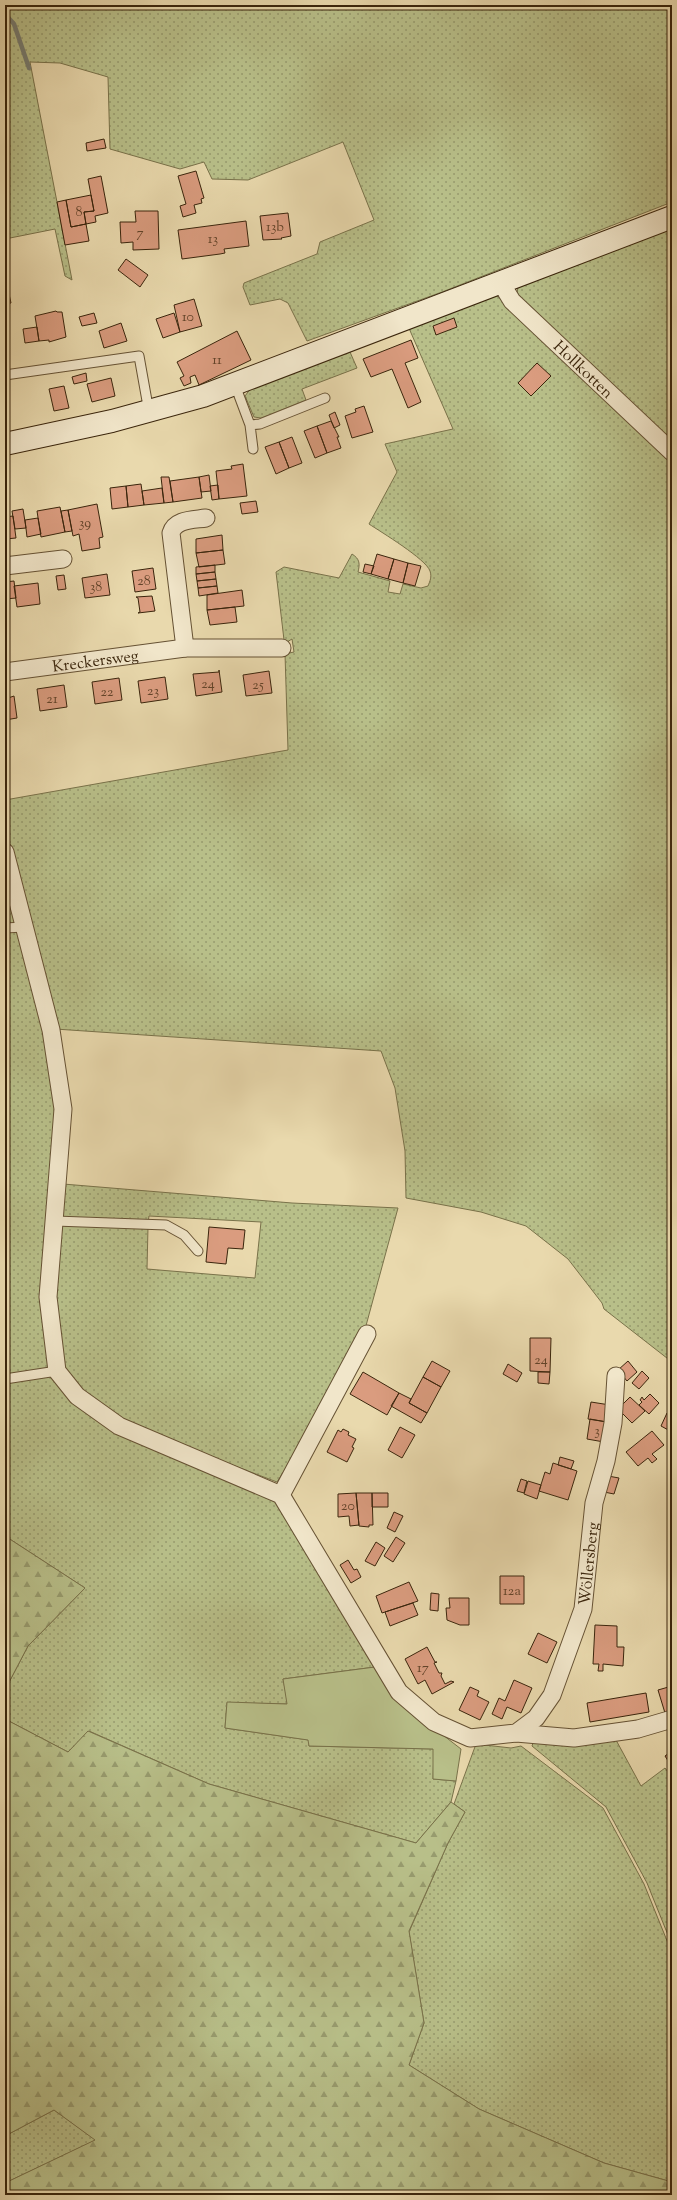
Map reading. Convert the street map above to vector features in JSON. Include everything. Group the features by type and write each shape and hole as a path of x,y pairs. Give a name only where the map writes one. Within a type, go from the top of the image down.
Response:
{"main road":[{"path":"5,444 149,412 235,385 672,217"}],"street":[{"name":"Hollkotten","path":"501,283 512,302 672,452"},
{"path":"185,648 171,533 173,528 183,521 206,518"},
{"path":"5,566 63,559"},
{"name":"Kreckersweg","path":"5,672 185,648 282,648"},
{"path":"5,852 51,1030 63,1109 48,1296 57,1371 77,1396 119,1426 285,1500 399,1692 434,1722 470,1738 516,1734 574,1738 638,1729 672,1719"},
{"path":"285,1500 367,1334"},
{"name":"Wöllersberg","path":"516,1734 536,1718 552,1695 583,1609 594,1503 606,1461 612,1431 616,1376"}],"lane":[{"path":"5,375 139,356 149,412"},
{"path":"235,385 250,425 253,449"},
{"path":"250,425 260,424 325,398"},
{"path":"5,928 24,927"},
{"path":"55,1221 166,1225 184,1235 198,1251"},
{"path":"5,1378 57,1371"}],"green space":[{"path":"5,5 672,5 672,202 442,292 307,341 288,303 280,299 250,305 243,287 244,283 317,254 320,242 374,220 343,142 248,180 212,179 204,162 180,169 110,149 108,77 60,63 30,62 72,280 65,276 55,229 5,239"},
{"path":"672,224 672,447 517,295 518,286"},
{"path":"494,293 672,457 672,1362 604,1309 602,1303 568,1259 526,1226 481,1212 406,1198 405,1151 395,1088 381,1051 55,1029 5,829 5,800 288,750 285,654 294,652 292,639 287,642 284,640 276,572 284,567 339,578 352,554 359,562 358,572 390,581 388,592 400,594 403,584 421,588 428,586 431,575 427,566 393,539 369,524 397,472 385,444 453,429 408,326"},
{"path":"350,352 357,368 302,389 306,400 261,418 254,417 245,396 251,388"},
{"path":"5,863 21,925 5,926"},
{"path":"22,930 60,1108 55,1369 5,1376 5,931"},
{"path":"63,1184 292,1203 398,1208 364,1333 325,1407 277,1482 121,1423 60,1370 51,1297 57,1224 148,1227 147,1269 255,1278 261,1222 149,1216 148,1223 58,1219"},
{"path":"56,1374 76,1398 273,1494 375,1667 283,1679 288,1704 227,1703 225,1728 309,1740 309,1746 434,1749 433,1779 456,1781 451,1802 416,1843 209,1784 89,1731 68,1752 5,1719 5,1690 28,1646 85,1588 5,1536 5,1382"},
{"path":"5,1536 85,1588 28,1646 5,1690"},
{"path":"375,1667 390,1694 461,1749 456,1781 433,1779 433,1749 309,1746 308,1740 225,1728 227,1702 287,1704 283,1679"},
{"path":"5,1719 68,1752 88,1731 209,1784 416,1843 451,1802 465,1812 448,1843 409,1931 424,2023 409,2065 479,2109 604,2163 672,2182 672,2195 27,2195 5,2189 5,2183 95,2140 54,2110 5,2136"},
{"path":"534,1740 616,1740 641,1786 665,1768 672,1777 672,1945 647,1883 606,1807 532,1746"},
{"path":"476,1744 511,1748 521,1746 603,1808 644,1884 672,1953 672,2182 604,2163 479,2109 409,2065 424,2023 409,1932 448,1843 465,1812 454,1804"},
{"path":"54,2110 96,2140 5,2183 5,2136"}],"building":[{"path":"104,139 106,148 87,151 86,143"},
{"path":"196,171 204,198 201,199 202,203 194,205 196,213 183,217 180,206 186,204 178,176"},
{"path":"101,176 108,213 95,216 96,222 86,224 84,212 94,211 88,179"},
{"path":"91,195 94,211 84,212 86,224 71,227 66,200"},
{"path":"66,200 71,227 86,224 89,241 65,245 57,202"},
{"path":"135,211 158,211 159,249 133,250 133,242 121,243 120,222 136,222"},
{"path":"288,213 291,236 281,238 282,239 263,240 260,216"},
{"path":"246,221 249,246 224,249 225,253 220,254 182,259 178,230"},
{"path":"126,259 148,275 140,287 118,270"},
{"path":"7,285 11,303 5,304 5,286"},
{"path":"194,299 202,326 180,332 174,305"},
{"path":"56,311 62,312 66,337 49,342 49,340 39,341 35,316"},
{"path":"94,313 97,323 82,326 79,317"},
{"path":"174,313 180,332 163,338 156,319"},
{"path":"454,318 457,327 436,335 433,326"},
{"path":"121,323 127,341 104,348 99,331"},
{"path":"37,327 39,341 25,343 23,329"},
{"path":"237,331 251,360 199,385 195,375 190,377 191,383 184,386 180,378 184,376 177,362"},
{"path":"411,340 418,358 405,363 421,402 408,408 392,369 371,377 363,359"},
{"path":"537,363 551,376 531,396 518,383"},
{"path":"86,373 87,381 74,384 72,377"},
{"path":"111,378 115,396 92,402 87,384"},
{"path":"64,386 69,408 54,411 49,389"},
{"path":"364,406 373,432 352,438 345,416 356,412 355,409"},
{"path":"335,412 340,425 334,428 329,415"},
{"path":"331,421 339,437 337,437 341,448 327,453 317,426"},
{"path":"317,426 327,453 315,458 304,431"},
{"path":"292,437 302,463 289,468 279,442"},
{"path":"279,442 289,468 276,474 265,447"},
{"path":"243,464 247,496 219,499 216,471 232,469 231,466"},
{"path":"209,475 211,491 201,492 199,477"},
{"path":"161,477 169,477 173,502 164,503"},
{"path":"199,477 202,498 173,502 170,481"},
{"path":"141,484 144,505 128,507 126,486"},
{"path":"218,485 219,499 212,500 210,486"},
{"path":"126,486 128,507 112,509 110,488"},
{"path":"162,488 164,503 144,505 142,491"},
{"path":"256,501 258,512 242,514 240,503"},
{"path":"97,504 103,537 99,538 100,548 82,551 79,534 73,536 68,510"},
{"path":"60,507 65,532 41,537 37,511"},
{"path":"23,509 26,528 15,529 12,511"},
{"path":"68,510 72,531 65,532 61,511"},
{"path":"13,516 16,538 5,539 5,517"},
{"path":"38,518 41,534 27,537 25,520"},
{"path":"222,535 223,550 196,553 196,539"},
{"path":"223,550 225,564 199,567 196,553"},
{"path":"377,554 394,559 388,579 371,574"},
{"path":"394,559 408,563 403,583 388,579"},
{"path":"408,563 421,566 415,586 403,583"},
{"path":"365,564 374,566 371,574 363,572"},
{"path":"215,565 215,572 196,574 196,567"},
{"path":"153,568 156,589 135,592 132,571"},
{"path":"215,572 216,579 197,581 196,574"},
{"path":"107,574 110,595 85,598 82,578"},
{"path":"64,575 66,589 58,590 56,576"},
{"path":"216,579 217,586 198,588 197,581"},
{"path":"14,581 16,598 5,599 5,582"},
{"path":"38,583 40,604 17,607 14,586"},
{"path":"217,586 218,593 199,596 198,588"},
{"path":"242,590 244,606 207,610 207,595"},
{"path":"152,596 155,611 138,613 140,612 138,598 136,597"},
{"path":"235,607 237,622 210,625 207,610"},
{"path":"219,670 222,692 196,696 193,674 219,672"},
{"path":"269,671 272,693 246,696 243,675"},
{"path":"165,677 168,699 141,703 138,681"},
{"path":"119,678 122,700 95,704 92,682"},
{"path":"64,685 67,707 40,711 37,689"},
{"path":"14,696 17,718 5,720 5,699"},
{"path":"209,1227 245,1230 243,1249 228,1248 226,1264 206,1262"},
{"path":"530,1338 551,1338 550,1372 530,1371"},
{"path":"432,1361 450,1371 441,1387 423,1377"},
{"path":"628,1361 637,1372 627,1381 618,1370"},
{"path":"508,1364 522,1373 517,1382 503,1374"},
{"path":"642,1371 649,1378 639,1389 632,1383"},
{"path":"363,1372 399,1393 387,1415 350,1394"},
{"path":"538,1372 550,1372 549,1384 538,1383"},
{"path":"423,1377 441,1387 427,1413 409,1403"},
{"path":"399,1393 411,1399 409,1403 427,1413 421,1423 391,1406"},
{"path":"650,1394 659,1403 649,1414 639,1405 642,1402 640,1400 642,1397 644,1400"},
{"path":"630,1397 645,1411 632,1423 618,1409"},
{"path":"591,1402 610,1405 607,1422 588,1419"},
{"path":"667,1413 672,1416 672,1432 661,1426"},
{"path":"590,1419 607,1422 604,1442 587,1439"},
{"path":"400,1427 415,1435 402,1458 388,1450"},
{"path":"343,1429 349,1432 348,1435 356,1439 352,1447 354,1448 347,1462 327,1452 338,1430 341,1432"},
{"path":"652,1431 664,1445 652,1454 657,1459 652,1463 648,1458 638,1466 626,1452"},
{"path":"560,1457 574,1461 571,1469 558,1465"},
{"path":"553,1463 577,1471 568,1500 539,1491 545,1472 550,1474"},
{"path":"608,1476 619,1478 614,1494 604,1492"},
{"path":"521,1479 527,1481 524,1493 517,1491"},
{"path":"528,1481 541,1485 537,1499 524,1494"},
{"path":"356,1493 372,1493 373,1525 369,1525 369,1527 359,1526"},
{"path":"356,1493 359,1525 350,1526 349,1516 338,1517 338,1494"},
{"path":"372,1493 388,1493 388,1507 372,1507"},
{"path":"394,1512 403,1516 395,1532 387,1528"},
{"path":"396,1537 405,1543 393,1562 384,1556"},
{"path":"376,1542 385,1548 375,1566 365,1561"},
{"path":"348,1560 354,1570 357,1569 361,1577 351,1583 340,1565"},
{"path":"500,1576 524,1576 524,1604 500,1604"},
{"path":"409,1582 418,1601 382,1613 376,1596"},
{"path":"431,1593 439,1594 438,1611 430,1610"},
{"path":"449,1598 469,1598 469,1625 460,1625 447,1620 446,1608 450,1608"},
{"path":"413,1603 418,1615 390,1626 385,1612"},
{"path":"595,1625 617,1626 617,1647 624,1647 623,1666 603,1664 603,1671 598,1671 599,1664 593,1664"},
{"path":"538,1633 557,1642 547,1663 528,1654"},
{"path":"427,1647 435,1662 437,1662 434,1663 439,1673 442,1673 441,1676 445,1684 451,1681 454,1682 432,1694 425,1680 418,1684 405,1659"},
{"path":"514,1680 532,1688 521,1713 507,1707 502,1719 492,1714 499,1698 505,1701"},
{"path":"672,1686 672,1711 665,1713 658,1690"},
{"path":"470,1687 479,1691 477,1696 489,1702 480,1720 459,1710"},
{"path":"646,1693 649,1712 590,1722 587,1703"},
{"path":"672,1751 672,1767 665,1756"}],"waterway":[{"path":"5,14 14,24 29,68"}]}
